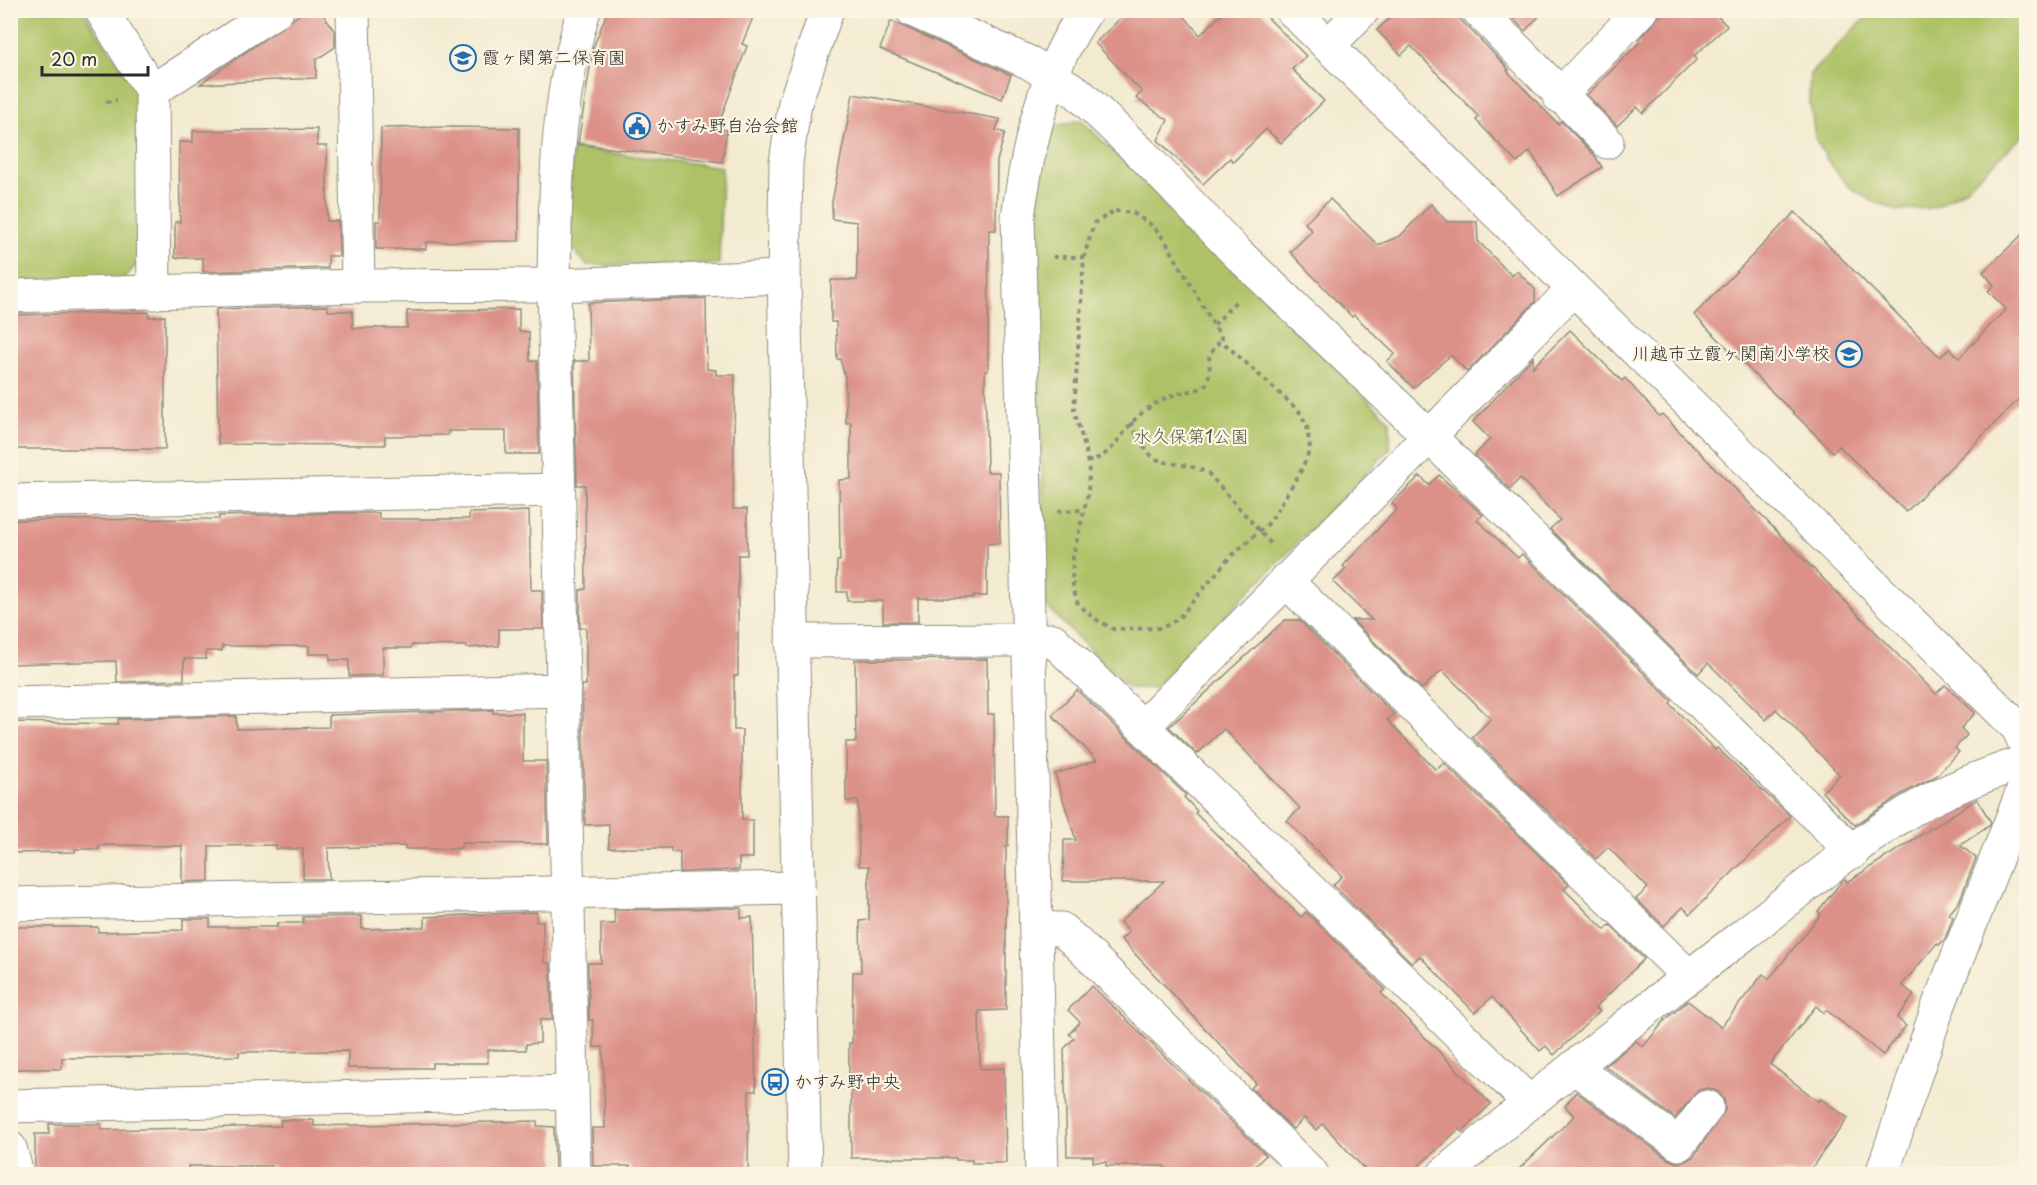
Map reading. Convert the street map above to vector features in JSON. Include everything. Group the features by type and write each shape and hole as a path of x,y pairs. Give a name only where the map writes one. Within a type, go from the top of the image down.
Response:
{"street":[{"path":"101,10 152,91 154,293"},
{"path":"152,91 277,10"},
{"path":"353,10 358,286"},
{"path":"574,1174 554,285 556,173 560,128 570,63 584,10"},
{"path":"805,1174 784,277 786,162 794,115 827,10"},
{"path":"912,10 1030,63 1078,93 1142,154 1236,252 1431,438 1853,852"},
{"path":"1042,1174 1018,217 1034,127 1067,43 1087,10"},
{"path":"1292,10 2018,728 2026,746"},
{"path":"1328,46 1363,10"},
{"path":"1478,10 1559,96 1607,142"},
{"path":"1559,96 1641,10"},
{"path":"10,296 358,286 554,285 784,277"},
{"path":"1144,726 1291,575 1431,438 1573,289"},
{"path":"10,501 558,490"},
{"path":"1291,575 1688,976"},
{"path":"792,641 1053,640 1529,1102"},
{"path":"10,703 564,690"},
{"path":"1462,1170 1529,1102 1575,1068 1688,976 1853,852 1920,806 1984,775 2026,761"},
{"path":"1882,1174 1938,1007 2026,783"},
{"path":"10,904 797,888"},
{"path":"1036,928 1061,929 1076,942 1312,1174"},
{"path":"1575,1068 1679,1144 1707,1107"},
{"path":"10,1106 571,1092"},
{"path":"10,1148 16,1174"}],"path":[{"path":"1115,211 1133,213 1152,226 1166,242 1222,338 1299,411 1306,426 1310,449 1302,469 1270,522 1228,558 1178,619 1162,628 1113,629 1092,617 1077,602 1072,581 1073,556 1088,494 1087,462 1074,410 1084,256 1094,223 1115,211"},
{"path":"1087,462 1103,458 1131,422 1163,400 1180,393 1196,392 1206,385 1210,372 1209,355 1222,338"},
{"path":"1131,422 1142,448 1159,461 1196,467 1208,473 1258,530 1291,575"}],"green space":[{"path":"10,11 83,11 140,94 142,258 123,280 11,282"},
{"path":"1872,11 2026,11 2026,133 1964,190 1936,207 1898,211 1870,200 1848,186 1828,161 1815,138 1809,94 1810,74"},
{"name":"水久保第1公園","path":"1081,120 1390,421 1390,449 1154,688 1128,688 1047,607 1038,368 1037,197 1050,127"},
{"path":"572,148 722,167 719,264 587,265 569,245"}],"building":[{"path":"306,10 320,10 335,32 335,47 316,60 316,78 200,84"},
{"path":"608,10 756,10 742,44 747,46 717,129 727,130 722,162 578,144 593,48"},
{"path":"1129,10 1179,10 1200,35 1226,10 1260,10 1306,56 1292,69 1324,101 1281,143 1266,129 1233,162 1230,158 1203,184 1158,140 1168,120 1136,98 1142,92 1095,43"},
{"path":"1398,10 1451,10 1558,124 1561,121 1595,156 1602,167 1558,196 1530,151 1517,163 1476,120 1479,117 1411,46 1401,55 1377,30"},
{"path":"1505,10 1545,10 1525,31"},
{"path":"1665,10 1712,10 1727,26 1694,56 1697,59 1643,113 1637,107 1617,126 1587,95 1640,42 1638,40"},
{"path":"891,21 1011,75 1002,99 880,49"},
{"path":"853,94 1000,119 996,130 1005,133 997,161 996,230 989,230 988,371 985,371 987,472 999,472 1000,543 987,544 987,596 918,598 918,622 883,622 883,601 847,601 847,592 837,592 837,561 840,561 839,480 851,479 851,423 846,423 845,377 840,359 837,359 836,322 831,322 831,280 857,280 857,222 832,219 832,202"},
{"path":"381,128 519,128 519,241 426,242 426,249 376,249 376,221 380,221"},
{"path":"317,129 317,146 327,146 327,221 338,221 339,256 328,256 328,268 203,272 203,258 175,258 175,222 180,222 179,142 193,142 193,131"},
{"path":"1330,199 1378,245 1400,236 1431,204 1447,222 1477,222 1478,241 1512,276 1517,271 1535,289 1535,302 1467,372 1451,355 1413,388 1387,361 1395,354 1354,315 1352,317 1290,252 1312,231 1305,223"},
{"path":"1795,212 1940,357 1950,348 1959,358 2006,309 1988,291 1994,285 1983,272 2026,231 2026,392 1906,512 1839,446 1833,452 1694,315"},
{"path":"706,298 707,369 716,370 716,375 735,375 733,509 747,509 747,555 738,555 738,676 734,676 734,730 742,730 742,820 753,820 753,858 739,858 739,870 680,872 680,852 671,852 671,848 609,848 609,824 585,825 582,685 586,685 586,628 580,628 580,590 586,589 585,485 577,485 574,361 589,361 588,303"},
{"path":"328,306 328,311 352,311 353,328 407,328 407,311 519,309 519,331 529,332 530,361 537,361 539,454 506,454 506,431 448,431 448,435 385,436 385,445 218,444 216,309"},
{"path":"149,312 149,317 165,316 165,449 10,449 10,315"},
{"path":"1570,330 1622,381 1625,378 1659,416 1662,414 1936,694 1945,685 1975,713 1961,728 1967,735 1955,748 1959,752 1936,776 1900,795 1855,825 1822,792 1840,775 1776,709 1766,720 1708,663 1698,674 1550,529 1560,520 1520,478 1510,489 1475,455 1490,439 1473,422 1533,357 1533,367"},
{"path":"1439,475 1483,515 1477,520 1518,558 1522,554 1672,701 1670,704 1715,750 1717,748 1790,816 1690,914 1683,907 1664,926 1636,899 1648,888 1608,847 1596,859 1472,737 1491,719 1442,670 1422,689 1352,620 1372,620 1333,582 1346,569 1343,566 1397,509 1392,503 1420,476 1429,485"},
{"path":"529,511 531,590 542,590 543,629 499,629 499,646 467,648 467,646 412,645 411,648 383,648 383,675 349,676 349,660 330,660 330,654 309,654 309,646 222,646 222,651 206,651 206,659 184,659 184,680 117,682 116,661 10,664 10,520 219,519 219,516 332,513 379,513 379,519 469,519 469,513"},
{"path":"1285,620 1299,620 1394,714 1387,720 1436,770 1444,763 1569,885 1564,889 1605,930 1610,925 1644,959 1595,1008 1600,1011 1554,1055 1546,1046 1540,1051 1492,997 1475,1013 1420,956 1412,963 1333,885 1342,876 1287,821 1300,808 1224,729 1197,754 1169,727"},
{"path":"987,659 988,714 994,714 995,816 1008,816 1006,1010 979,1011 980,1069 1004,1068 1006,1163 972,1163 972,1160 956,1160 956,1158 851,1158 849,1043 852,1043 853,972 861,972 860,921 869,920 869,866 859,866 858,801 846,801 846,742 856,742 855,660"},
{"path":"1077,690 1186,795 1184,797 1197,811 1195,813 1258,876 1301,917 1306,912 1385,989 1381,993 1491,1104 1462,1132 1459,1129 1410,1174 1369,1174 1323,1124 1316,1130 1304,1118 1293,1129 1251,1088 1256,1083 1121,939 1129,932 1120,922 1164,881 1063,881 1064,840 1076,840 1055,774 1097,760 1052,715"},
{"path":"493,710 493,713 523,713 523,761 546,761 548,844 461,843 461,848 448,849 405,849 405,846 328,848 329,879 303,879 303,849 276,849 276,845 209,846 209,881 182,882 182,846 99,845 99,849 75,849 75,852 10,853 10,722 118,724 118,719 236,716 237,729 329,727 329,715"},
{"path":"1977,799 1991,822 1989,826 1960,845 1976,858 1959,902 1949,914 1953,917 1945,939 1939,945 1937,943 1902,985 1914,995 1897,1018 1906,1026 1883,1055 1826,1010 1824,1013 1816,1006 1770,1064 1819,1102 1821,1099 1848,1118 1807,1174 1514,1174 1574,1116 1565,1106 1576,1092 1668,1159 1677,1163 1694,1156 1725,1110 1724,1100 1719,1092 1709,1088 1699,1090 1675,1118 1605,1066 1636,1041 1643,1047 1666,1019 1688,1001 1721,1027 1763,974 1769,979 1821,914 1818,911 1842,881 1845,879 1847,882"},
{"path":"741,908 741,918 752,917 756,1091 749,1091 748,1174 630,1174 630,1166 593,1166 592,1128 605,1128 603,1047 594,1047 593,1020 589,1020 588,963 601,963 601,924 615,924 614,910"},
{"path":"536,912 536,922 543,921 544,963 550,963 552,1020 540,1020 540,1043 526,1044 526,1050 488,1050 488,1063 432,1063 432,1068 348,1068 348,1051 239,1052 239,1056 62,1058 62,1069 11,1069 13,927 98,927 98,932 183,930 183,919 210,919 210,927 277,927 277,923 303,923 303,917 362,916 362,929 425,927 425,917"},
{"path":"1092,986 1266,1155 1247,1174 1172,1174 1164,1166 1106,1166 1106,1162 1093,1162 1093,1156 1067,1156 1064,1049 1074,1038 1069,1034 1080,1022 1068,1010"},
{"path":"280,1120 314,1120 314,1126 537,1121 537,1126 554,1127 555,1173 272,1174 272,1166 188,1166 188,1171 40,1174 40,1169 35,1169 35,1134 49,1134 49,1124 101,1124 101,1130 281,1126"}],"place":[{"name":"霞ヶ関第二保育園","path":"463,58"},
{"name":"かすみ野自治会館","path":"637,126"},
{"name":"川越市立霞ヶ関南小学校","path":"1849,354"},
{"name":"かすみ野中央","path":"775,1082"}]}
